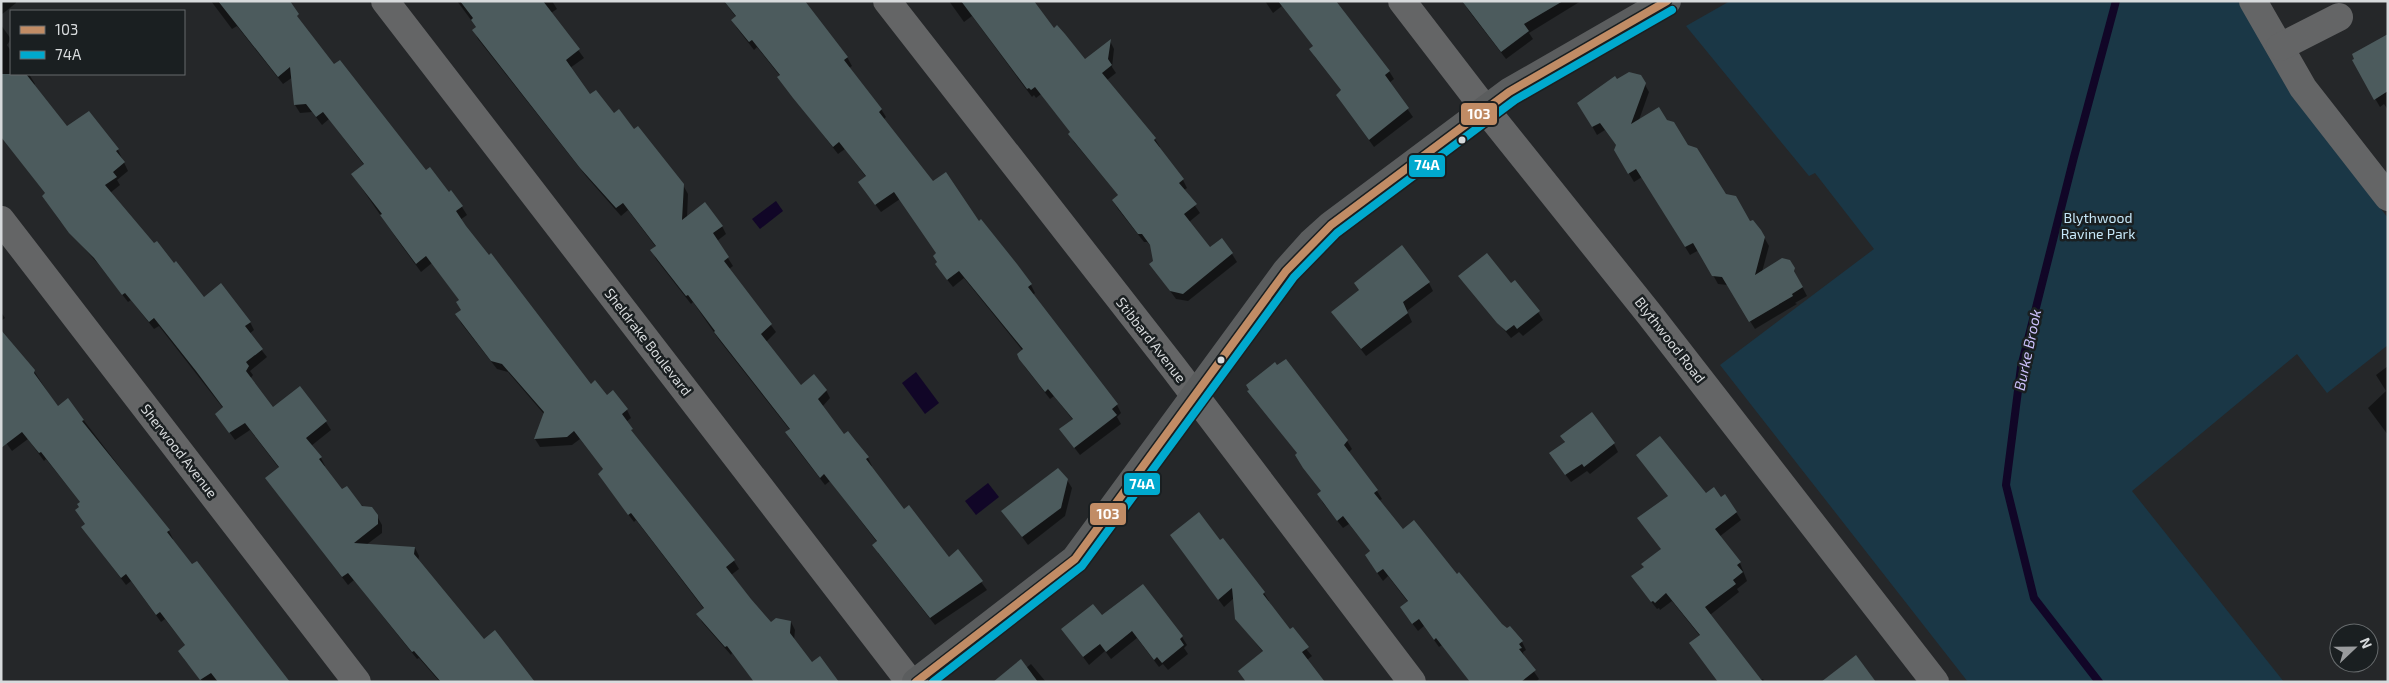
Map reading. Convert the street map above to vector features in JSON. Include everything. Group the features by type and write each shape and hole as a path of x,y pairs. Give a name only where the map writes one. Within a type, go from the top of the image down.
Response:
{"main road":[{"path":"916,682 1056,576 1075,559 1196,397 1286,271 1311,243 1331,225 1509,92 1667,1"}],"street":[{"name":"Sheldrake Boulevard","path":"385,1 910,682"},
{"name":"Stibbard Avenue","path":"887,1 1196,397 1412,682"},
{"name":"Blythwood Road","path":"1402,1 1485,109 1650,315 1935,682"},
{"path":"2253,1 2303,88 2388,197"},
{"path":"2280,47 2339,17"},
{"name":"Sherwood Avenue","path":"1,220 357,682"}],"green space":[{"name":"Blythwood Ravine Park","path":"1730,1 2242,1 2288,89 2388,218 2388,345 2327,393 2297,354 2132,491 2284,682 1968,682 1720,365 1874,249 1815,173 1809,176 1686,26"}],"shaded area":[{"path":"776,201 783,211 760,229 752,219"},
{"path":"916,372 939,403 925,414 902,383"},
{"path":"988,483 999,497 976,515 965,501"}],"building":[{"path":"218,1 290,1 299,14 297,16 334,64 340,60 426,170 430,167 449,192 451,190 463,206 456,211 466,226 489,255 491,253 591,384 595,380 607,395 613,390 628,409 622,414 633,429 631,430 735,560 726,567 751,599 771,622 776,618 791,621 790,633 812,662 820,656 839,682 754,682 727,646 725,647 696,614 704,608 631,513 628,515 598,474 603,469 574,431 567,437 534,439 544,412 502,364 491,361 455,314 461,310 456,302 459,300 426,256 416,264 393,233 380,215 382,214 351,174 364,164 323,112 316,117 306,104 294,105 290,67 278,77"},
{"path":"460,1 543,1 580,49 566,60 590,94 596,90 614,113 619,109 634,129 638,126 684,184 682,220 705,202 723,226 713,233 729,257 724,261 772,324 761,334 801,385 814,374 827,390 818,399 844,434 848,431 869,457 866,459 904,509 909,505 949,557 958,549 983,581 930,618 872,545 877,541 824,474 820,478 785,432 790,429 714,332 688,295 686,296 650,250 656,246 623,203 616,208 580,168 472,30 476,27 471,20 473,18"},
{"path":"724,1 805,1 848,57 844,60 882,109 879,112 933,181 946,172 979,221 981,219 1017,264 1032,284 1028,287 1118,404 1112,409 1117,415 1074,448 1059,429 1073,419 1048,389 1045,392 1019,359 1017,354 1023,349 959,271 947,280 935,264 937,262 933,256 936,253 894,192 875,205 858,182 866,176 839,142 833,147 793,98 777,77 780,75 752,40 749,42 731,20 736,16"},
{"path":"961,1 1034,1 1054,28 1057,25 1085,59 1111,39 1108,59 1112,65 1102,73 1156,138 1154,140 1184,179 1179,183 1197,204 1184,214 1210,247 1222,238 1233,253 1183,294 1170,291 1149,264 1153,261 1150,245 1142,234 1138,234 1112,200 1118,195 1068,134 1070,132 1035,87 1031,90 1027,89"},
{"path":"1278,1 1336,1 1390,71 1385,75 1409,108 1369,140 1336,95 1341,90 1309,49 1313,46"},
{"path":"1462,1 1563,1 1524,24 1529,31 1501,52"},
{"path":"2388,34 2388,91 2374,100 2352,60 2354,59 2352,54"},
{"path":"1629,72 1641,75 1646,83 1631,124 1659,107 1667,120 1674,122 1688,145 1697,148 1726,194 1736,196 1750,221 1753,220 1765,237 1755,275 1782,258 1790,260 1803,287 1792,294 1793,296 1749,322 1722,277 1712,276 1693,243 1685,247 1636,169 1628,174 1614,150 1616,145 1600,123 1592,127 1577,103 1615,76 1617,79"},
{"path":"1,74 27,75 67,126 89,111 119,149 116,151 125,162 113,172 117,177 105,185 154,243 157,241 174,263 176,261 204,297 221,283 251,322 245,326 263,349 246,362 249,366 246,371 273,407 300,386 327,421 306,438 322,457 319,459 342,489 347,486 362,506 372,507 378,515 378,524 354,543 415,547 414,554 484,639 495,630 535,682 441,682 414,651 412,652 348,573 342,577 265,478 279,467 245,423 229,433 215,414 223,407 196,371 154,318 149,322 125,293 122,295 94,258 69,233 42,196 45,193 1,137"},
{"path":"1402,245 1430,282 1403,302 1408,313 1361,349 1331,312 1359,290 1354,283"},
{"path":"1487,253 1511,283 1515,280 1540,311 1517,329 1514,325 1506,331 1497,323 1458,276"},
{"path":"1,330 35,370 34,373 58,406 68,398 84,420 82,421 170,530 167,532 192,564 197,561 290,682 218,682 211,673 200,680 178,651 185,645 160,612 156,615 126,574 121,578 81,527 85,524 75,510 79,507 77,504 80,502 41,452 39,453 22,432 1,448"},
{"path":"1286,359 1348,440 1344,445 1378,490 1374,493 1403,529 1414,520 1457,574 1459,572 1502,624 1507,628 1510,626 1523,641 1519,644 1522,648 1519,649 1536,670 1521,682 1470,682 1436,638 1434,640 1419,619 1412,624 1400,607 1408,601 1383,569 1377,573 1365,555 1370,551 1343,516 1337,521 1317,494 1321,491 1303,468 1295,455 1297,453 1247,391 1249,390 1246,385 1275,362 1277,365"},
{"path":"1592,412 1615,443 1584,467 1582,464 1565,475 1549,453 1565,442 1560,436"},
{"path":"1660,436 1706,493 1714,487 1721,497 1725,494 1737,512 1715,529 1741,562 1737,565 1743,572 1733,580 1736,584 1705,607 1763,682 1718,682 1689,643 1700,635 1666,593 1655,603 1651,602 1631,576 1644,567 1641,564 1661,549 1637,518 1668,496 1636,455"},
{"path":"1058,468 1068,479 1061,508 1022,537 1001,511"},
{"path":"1199,512 1220,540 1223,538 1265,592 1263,594 1290,629 1293,627 1309,647 1302,652 1325,682 1246,682 1238,671 1263,651 1235,619 1232,588 1218,600 1170,535"},
{"path":"1143,584 1183,636 1180,639 1184,645 1162,663 1157,657 1154,660 1132,631 1106,652 1100,644 1083,657 1061,629 1093,604 1102,615"},
{"path":"1856,655 1876,682 1821,682"},
{"path":"1021,659 1038,682 993,682"}],"waterway":[{"name":"Burke Brook","path":"2099,682 2034,598 2006,485 2021,367 2116,1"}],"transit line":[{"name":"103","path":"916,682 1075,559 1286,271 1331,225 1509,92 1667,1"},
{"name":"74A","path":"933,682 1082,566 1294,277 1337,233 1515,100 1672,10"}]}
